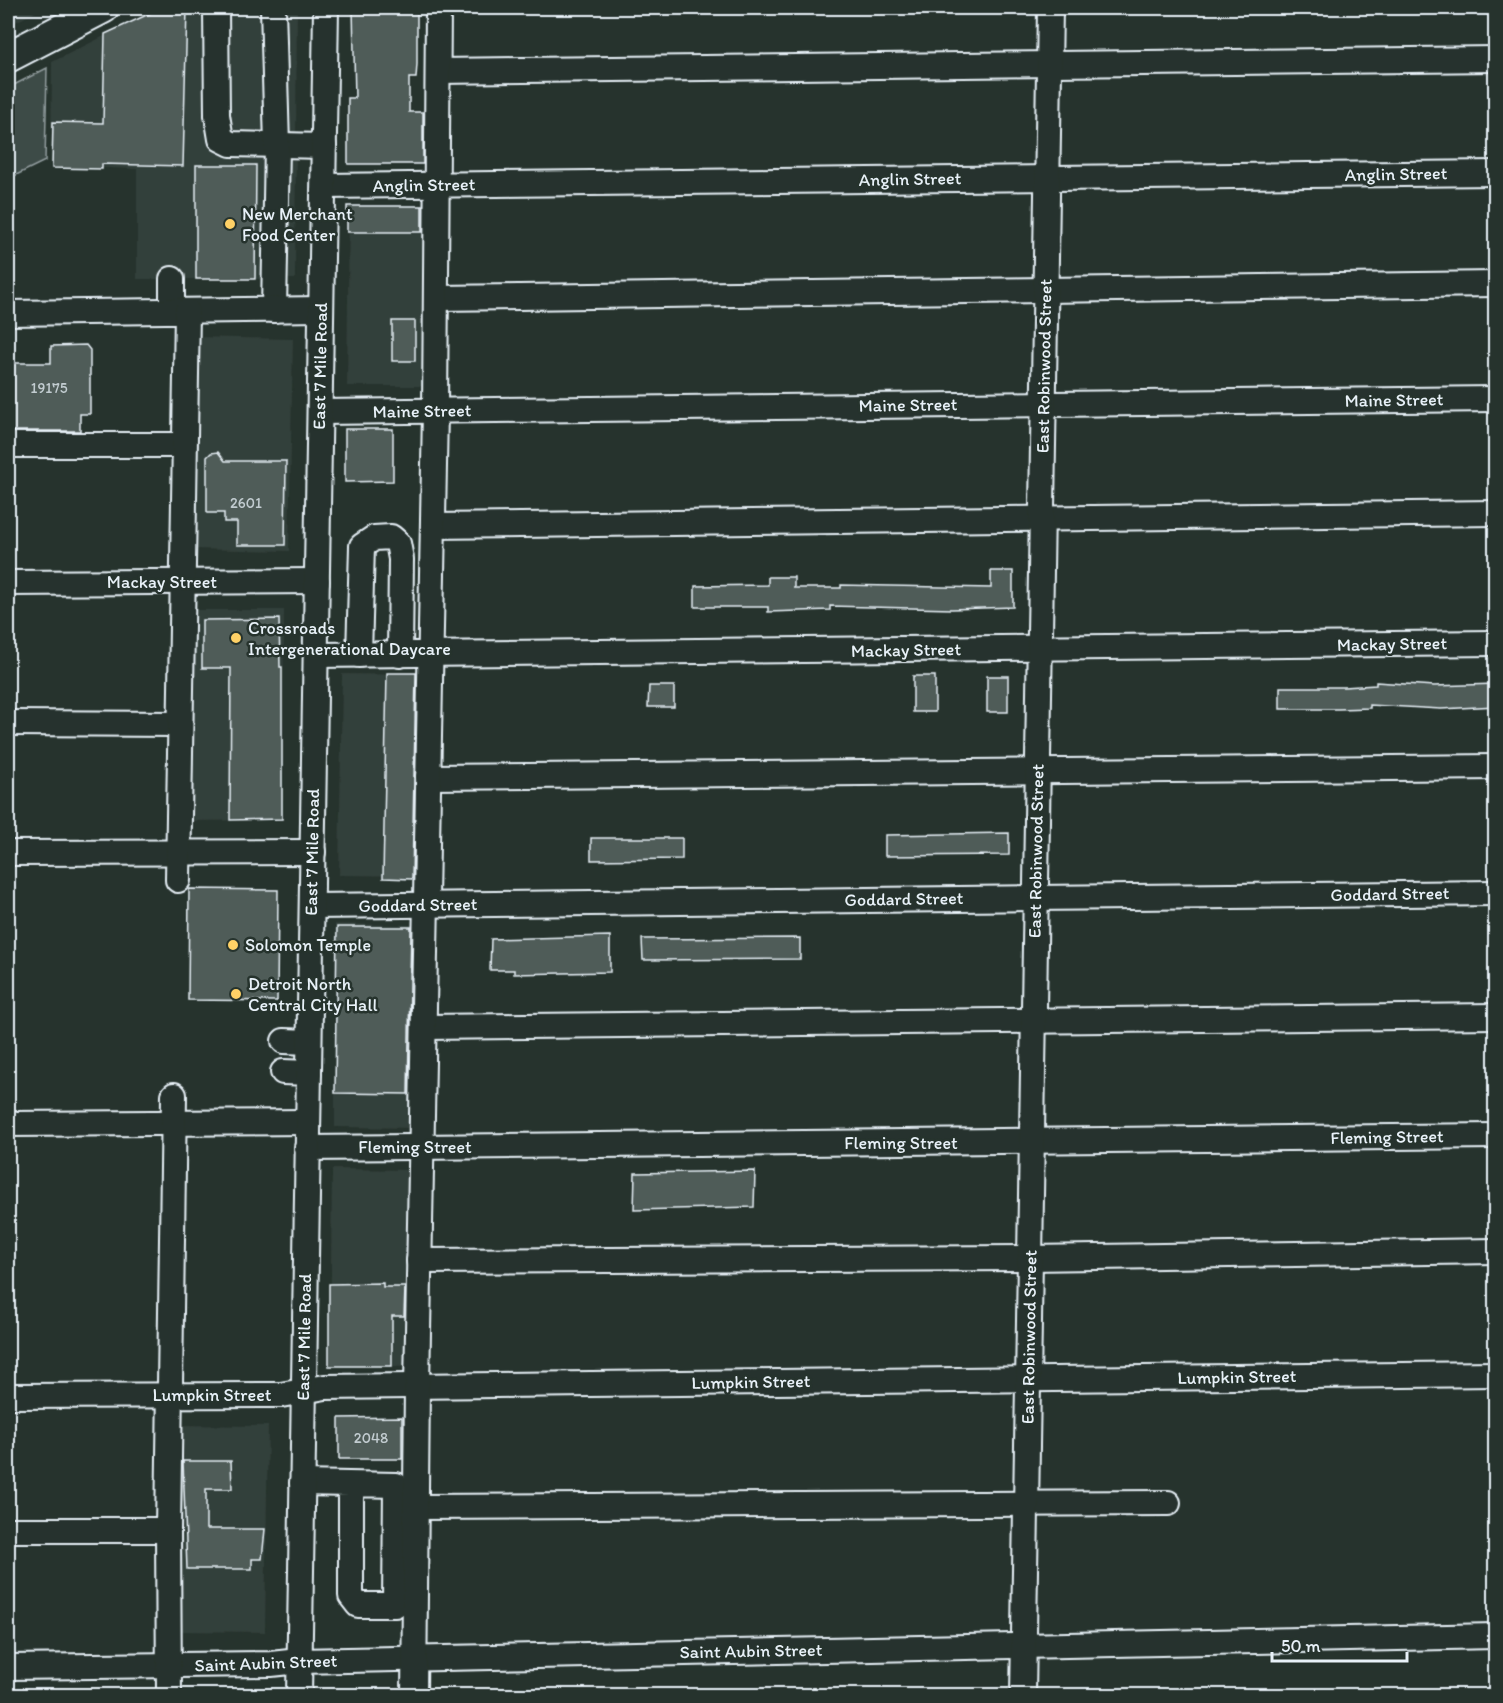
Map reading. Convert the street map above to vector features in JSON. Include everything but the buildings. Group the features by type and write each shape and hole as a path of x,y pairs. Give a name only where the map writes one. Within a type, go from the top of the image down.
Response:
{"main road":[{"path":"8,57 104,8"}],"street":[{"path":"216,8 217,115 221,139 231,144 324,146"},
{"path":"273,8 277,145 274,310"},
{"name":"East 7 Mile Road","path":"299,1695 326,8"},
{"path":"414,1695 419,1261 434,526 438,8"},
{"name":"East Robinwood Street","path":"1023,1695 1050,8"},
{"path":"438,71 1496,59"},
{"name":"Anglin Street","path":"324,186 1496,173"},
{"path":"171,279 179,311 184,445 178,880"},
{"path":"436,298 1496,284"},
{"path":"8,313 321,309"},
{"name":"Maine Street","path":"320,412 1496,399"},
{"path":"8,445 184,445"},
{"path":"434,526 1496,513"},
{"path":"359,655 362,546 374,538 391,537 398,543 401,559 400,655"},
{"name":"Mackay Street","path":"8,583 317,580"},
{"name":"Mackay Street","path":"316,655 1496,643"},
{"path":"8,723 179,724"},
{"path":"428,777 1496,767"},
{"path":"8,853 313,852"},
{"name":"Goddard Street","path":"312,906 1496,893"},
{"path":"424,1027 1496,1016"},
{"path":"284,1041 309,1042"},
{"path":"283,1072 309,1073"},
{"path":"169,1695 168,1530 174,1095"},
{"path":"8,1124 308,1122"},
{"name":"Fleming Street","path":"307,1148 1496,1136"},
{"path":"419,1261 1030,1258 1496,1251"},
{"name":"Lumpkin Street","path":"8,1396 281,1395 325,1387 1496,1374"},
{"path":"302,1483 396,1485 395,1605 371,1607 358,1605 351,1596 351,1485"},
{"path":"416,1507 1168,1503"},
{"path":"8,1530 168,1530"},
{"name":"Saint Aubin Street","path":"8,1667 271,1664 299,1661 1024,1644 1496,1636"}],"shaded area":[{"path":"8,8 43,8 8,26"},
{"path":"160,8 297,8 295,279 137,279 137,169 51,166 52,62"},
{"path":"47,68 45,161 8,179 8,88"},
{"path":"349,205 423,205 423,386 347,386"},
{"path":"194,337 293,339 289,551 191,549"},
{"path":"188,610 284,610 283,820 186,821"},
{"path":"342,674 422,675 419,876 339,875"},
{"path":"335,924 420,925 419,1128 335,1127"},
{"path":"332,1169 416,1170 414,1367 330,1366"},
{"path":"176,1425 268,1426 265,1632 173,1631"}],"place":[{"name":"New Merchant Food Center","path":"230,224"},
{"name":"Crossroads Intergenerational Daycare","path":"236,638"},
{"name":"Solomon Temple","path":"233,945"},
{"name":"Detroit North Central City Hall","path":"236,994"}]}
